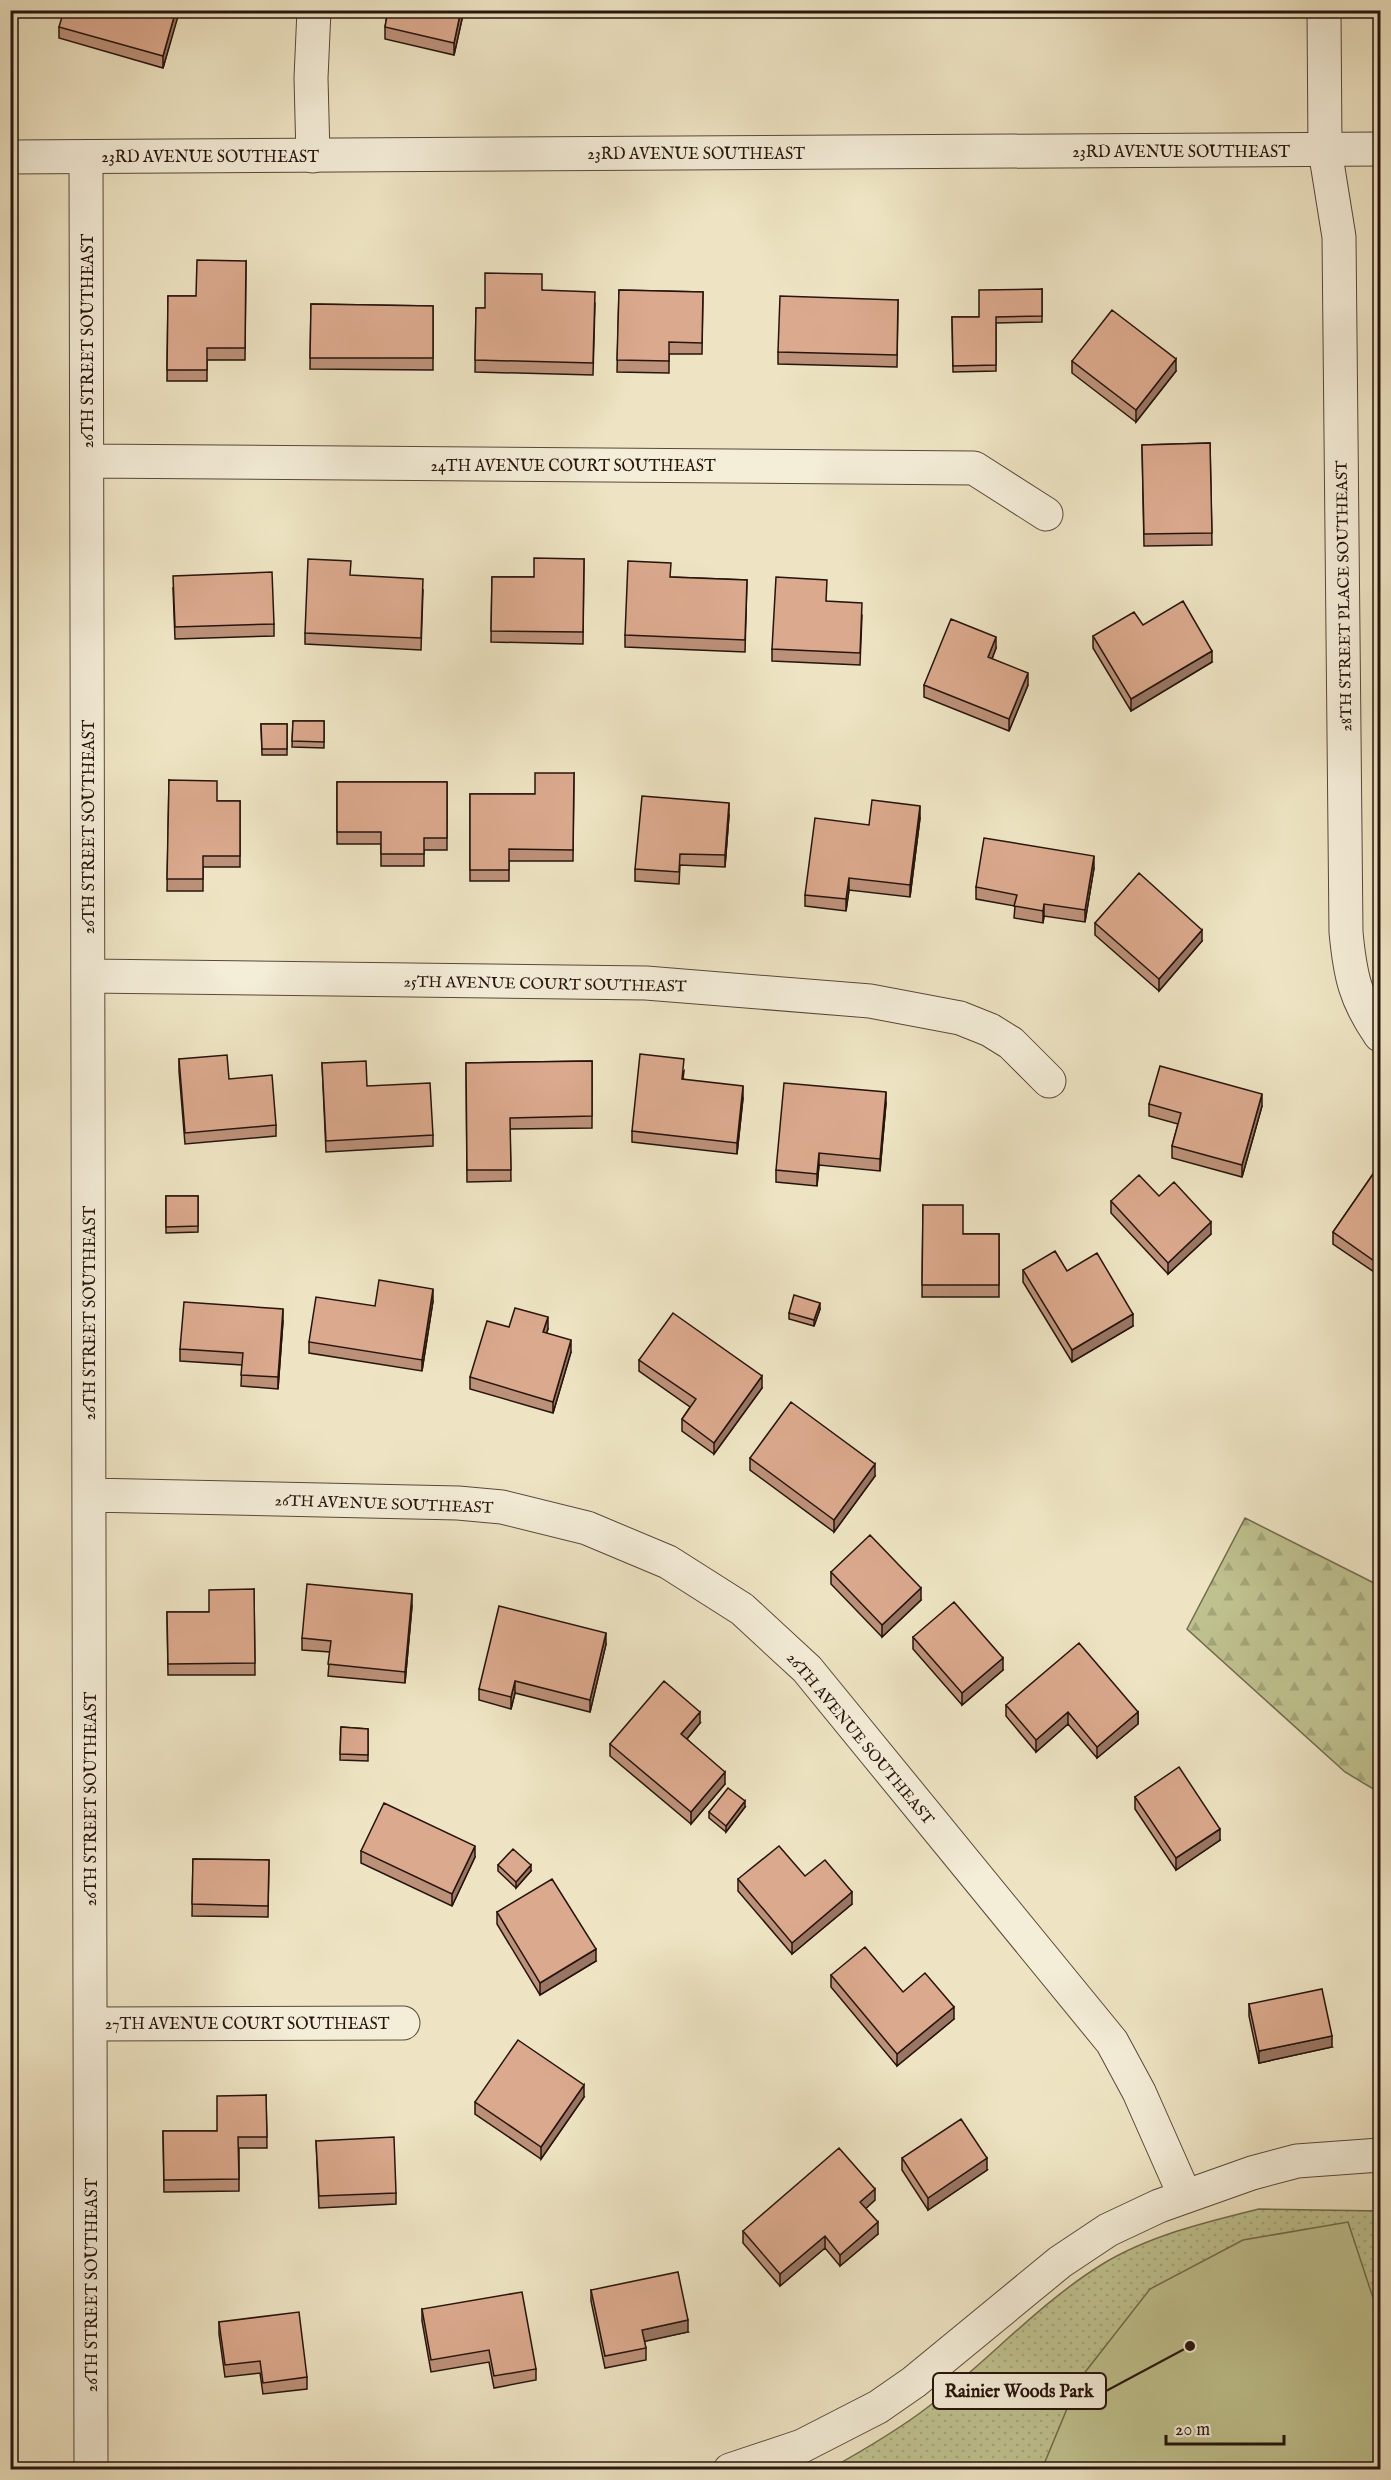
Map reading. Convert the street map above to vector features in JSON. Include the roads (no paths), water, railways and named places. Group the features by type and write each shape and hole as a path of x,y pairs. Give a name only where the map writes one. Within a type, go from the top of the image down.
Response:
{"street":[{"path":"313,156 311,78 314,10"},
{"name":"28TH STREET PLACE SOUTHEAST","path":"1324,10 1325,150 1339,237 1346,932 1350,967 1358,997 1380,1035"},
{"name":"23RD AVENUE SOUTHEAST","path":"10,157 1380,149"},
{"name":"26TH STREET SOUTHEAST","path":"86,157 91,2469"},
{"name":"24TH AVENUE COURT SOUTHEAST","path":"87,461 974,468 1046,514"},
{"name":"25TH AVENUE COURT SOUTHEAST","path":"88,976 646,983 870,1001 960,1018 990,1030 1011,1043 1049,1081"},
{"name":"26TH AVENUE SOUTHEAST","path":"89,1495 458,1503 502,1507 587,1528 668,1562 706,1584 742,1609 807,1669 1112,2042 1139,2092 1185,2196"},
{"name":"27TH AVENUE COURT SOUTHEAST","path":"90,2024 403,2023"},
{"path":"730,2469 802,2446 878,2407 914,2382 1060,2262 1108,2230 1159,2206 1252,2173 1297,2162 1380,2155"}],"place":[{"name":"Rainier Woods Park","path":"1190,2346"}]}
